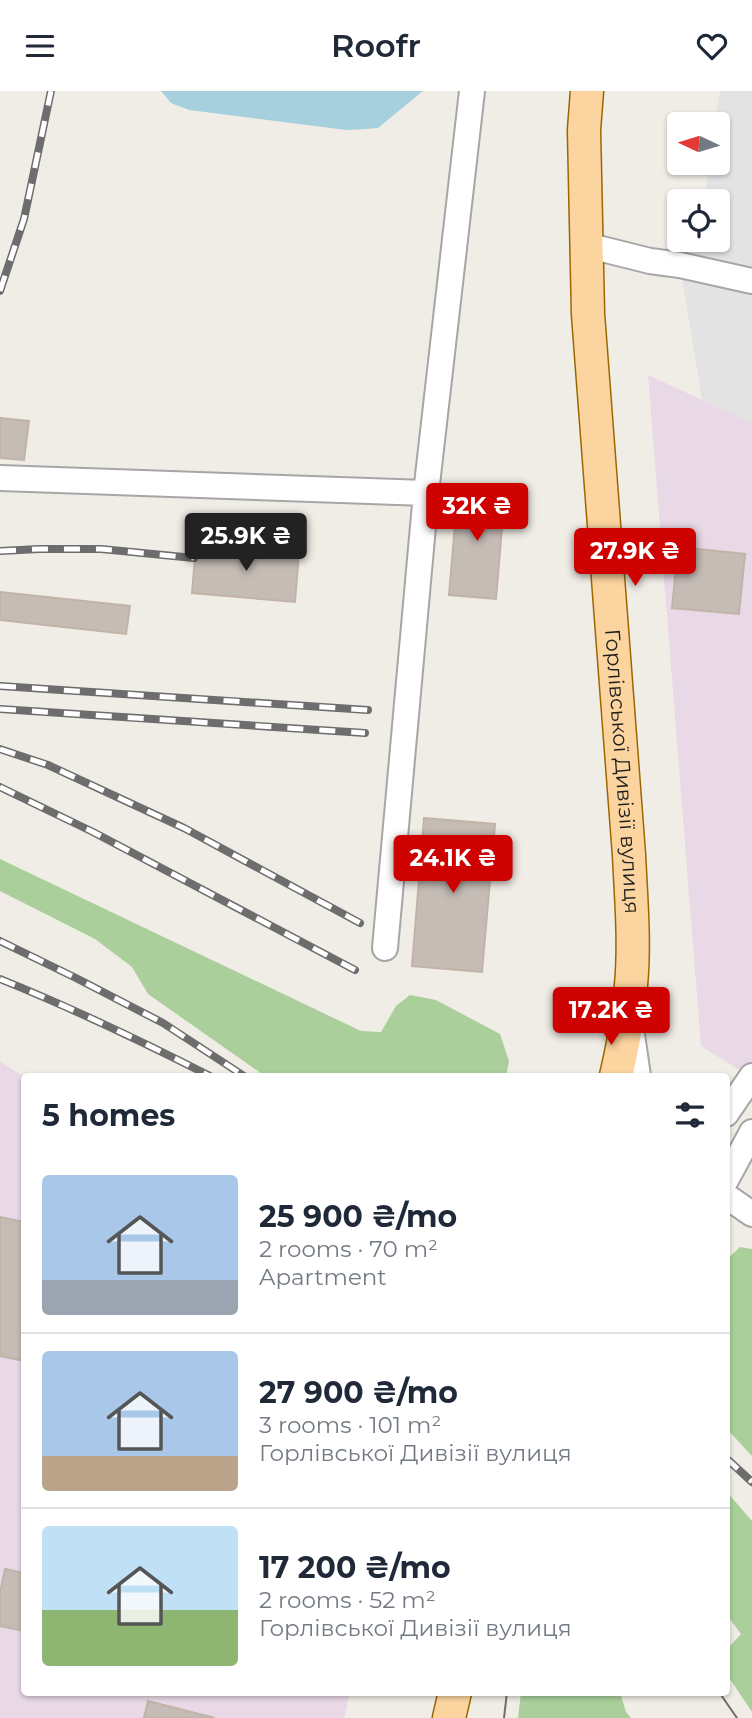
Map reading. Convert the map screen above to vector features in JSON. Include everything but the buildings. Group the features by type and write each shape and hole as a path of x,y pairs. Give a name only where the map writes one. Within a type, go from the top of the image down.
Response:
{"main road":[{"name":"Горлівської Дивізії вулиця","path":"587,91 584,130 588,314 633,938 629,1010 617,1073"},
{"path":"449,1718 454,1696"}],"street":[{"path":"385,949 426,493 472,91"},
{"path":"586,245 752,281"},
{"path":"0,478 426,493"},
{"path":"629,1010 638,1073"},
{"path":"730,1108 752,1076"},
{"path":"730,1173 752,1132"},
{"path":"730,1199 752,1214"},
{"path":"730,1221 752,1225"}],"shaded area":[{"path":"720,91 752,91 752,423 702,400 680,265 686,252 730,252 730,189 706,189 708,175 730,175 730,112 717,112"},
{"path":"648,375 752,423 752,1078 701,1046"},
{"path":"0,1061 21,1075 21,1696 349,1696 344,1718 0,1718"}],"green space":[{"path":"0,859 361,1031 381,1032 396,1006 410,995 436,1000 500,1034 509,1061 507,1073 261,1073 148,994 132,967 95,939 0,891"},
{"path":"740,1247 752,1249 752,1456 730,1432 730,1256"},
{"path":"730,1496 752,1521 752,1712 730,1679 730,1646 741,1634 730,1619"},
{"path":"521,1696 621,1696 626,1712 631,1718 518,1718"}],"water":[{"path":"161,91 423,91 378,128 346,130 189,110 171,103"}],"tram line":[{"path":"504,1718 507,1696"},
{"path":"722,1696 737,1718"}],"railway":[{"path":"0,291 24,219 51,91"},
{"path":"0,551 101,549 194,558"},
{"path":"0,686 368,710"},
{"path":"0,709 365,733"},
{"path":"0,749 48,765 184,828 360,923"},
{"path":"0,787 93,832 355,970"},
{"path":"0,941 163,1023 239,1073"},
{"path":"0,979 106,1025 204,1073"},
{"path":"730,1462 752,1482"}]}
